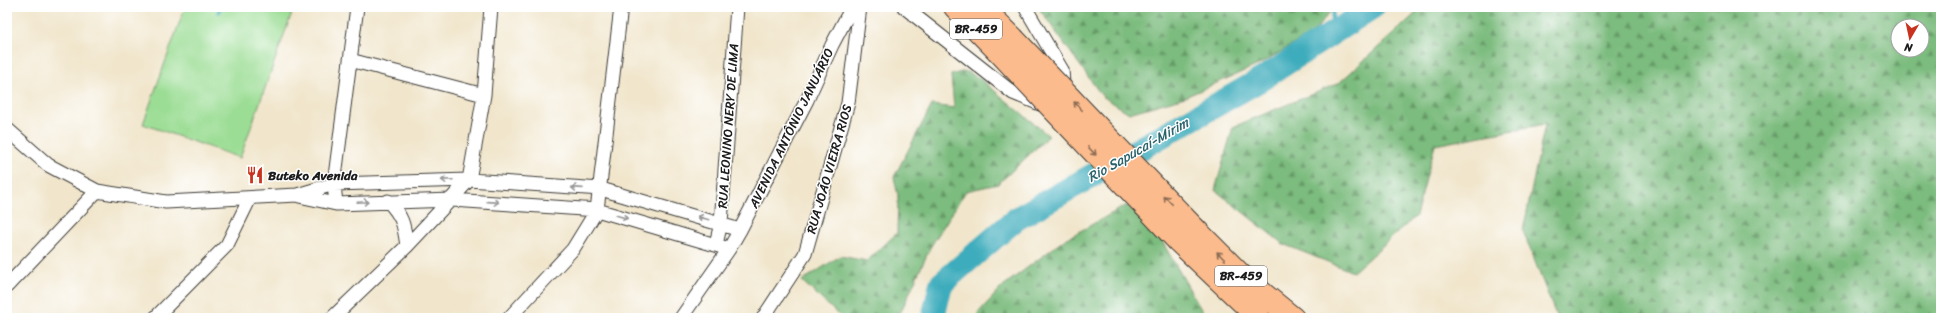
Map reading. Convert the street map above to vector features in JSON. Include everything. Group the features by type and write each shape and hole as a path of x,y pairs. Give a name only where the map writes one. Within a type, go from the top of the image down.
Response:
{"highway":[{"name":"BR-459","path":"955,7 1005,44 1186,235 1259,318"},
{"name":"BR-459","path":"982,7 1005,44"},
{"name":"BR-459","path":"1186,235 1244,278 1293,318"}],"street":[{"path":"336,204 334,184 357,7"},
{"path":"332,318 407,246 452,200 469,180 484,95 491,7"},
{"path":"509,318 574,249 597,210 601,189 621,7"},
{"name":"RUA LEONINO NERY DE LIMA","path":"716,244 721,223 737,7"},
{"name":"AVENIDA ANTÔNIO JANUÁRIO","path":"681,318 729,249 740,230 807,100 832,45 852,7"},
{"name":"RUA JOÃO VIEIRA RIOS","path":"763,318 805,254 848,103 860,7"},
{"path":"904,7 1013,93 1040,104 1052,101 1058,95 1063,83 1062,70 1025,7"},
{"path":"350,60 484,95"},
{"path":"7,129 48,165 97,191 166,202 297,195 334,184 469,180 601,189 721,223 740,230"},
{"path":"7,286 97,191"},
{"path":"297,195 336,204 388,201 452,200 597,210 729,249"},
{"path":"155,318 227,245 250,198"},
{"path":"388,201 398,212 404,224 407,246"}],"green space":[{"path":"185,7 294,7 240,158 143,124"},
{"path":"1038,7 1334,7 1313,33 1258,65 1185,97 1129,113 1102,96"},
{"path":"1420,7 1941,7 1941,318 1557,318 1523,231 1545,124 1435,145 1416,216 1353,272 1283,244 1215,190 1233,127 1339,83 1414,15"},
{"path":"965,71 979,78 1049,136 998,184 966,191 931,246 898,318 842,318 802,281 840,256 867,261 897,233 898,196 894,177 932,105 954,108 951,75"},
{"path":"1127,205 1159,236 1206,318 979,318 978,313 1003,286 1064,240"}],"waterway":[{"path":"219,7 219,12"},
{"path":"1329,36 1334,7"},
{"name":"Rio Sapucaí-Mirim","path":"933,318 941,284 1016,219 1262,79 1373,7"}],"place":[{"name":"Buteko Avenida","path":"255,175"}]}
